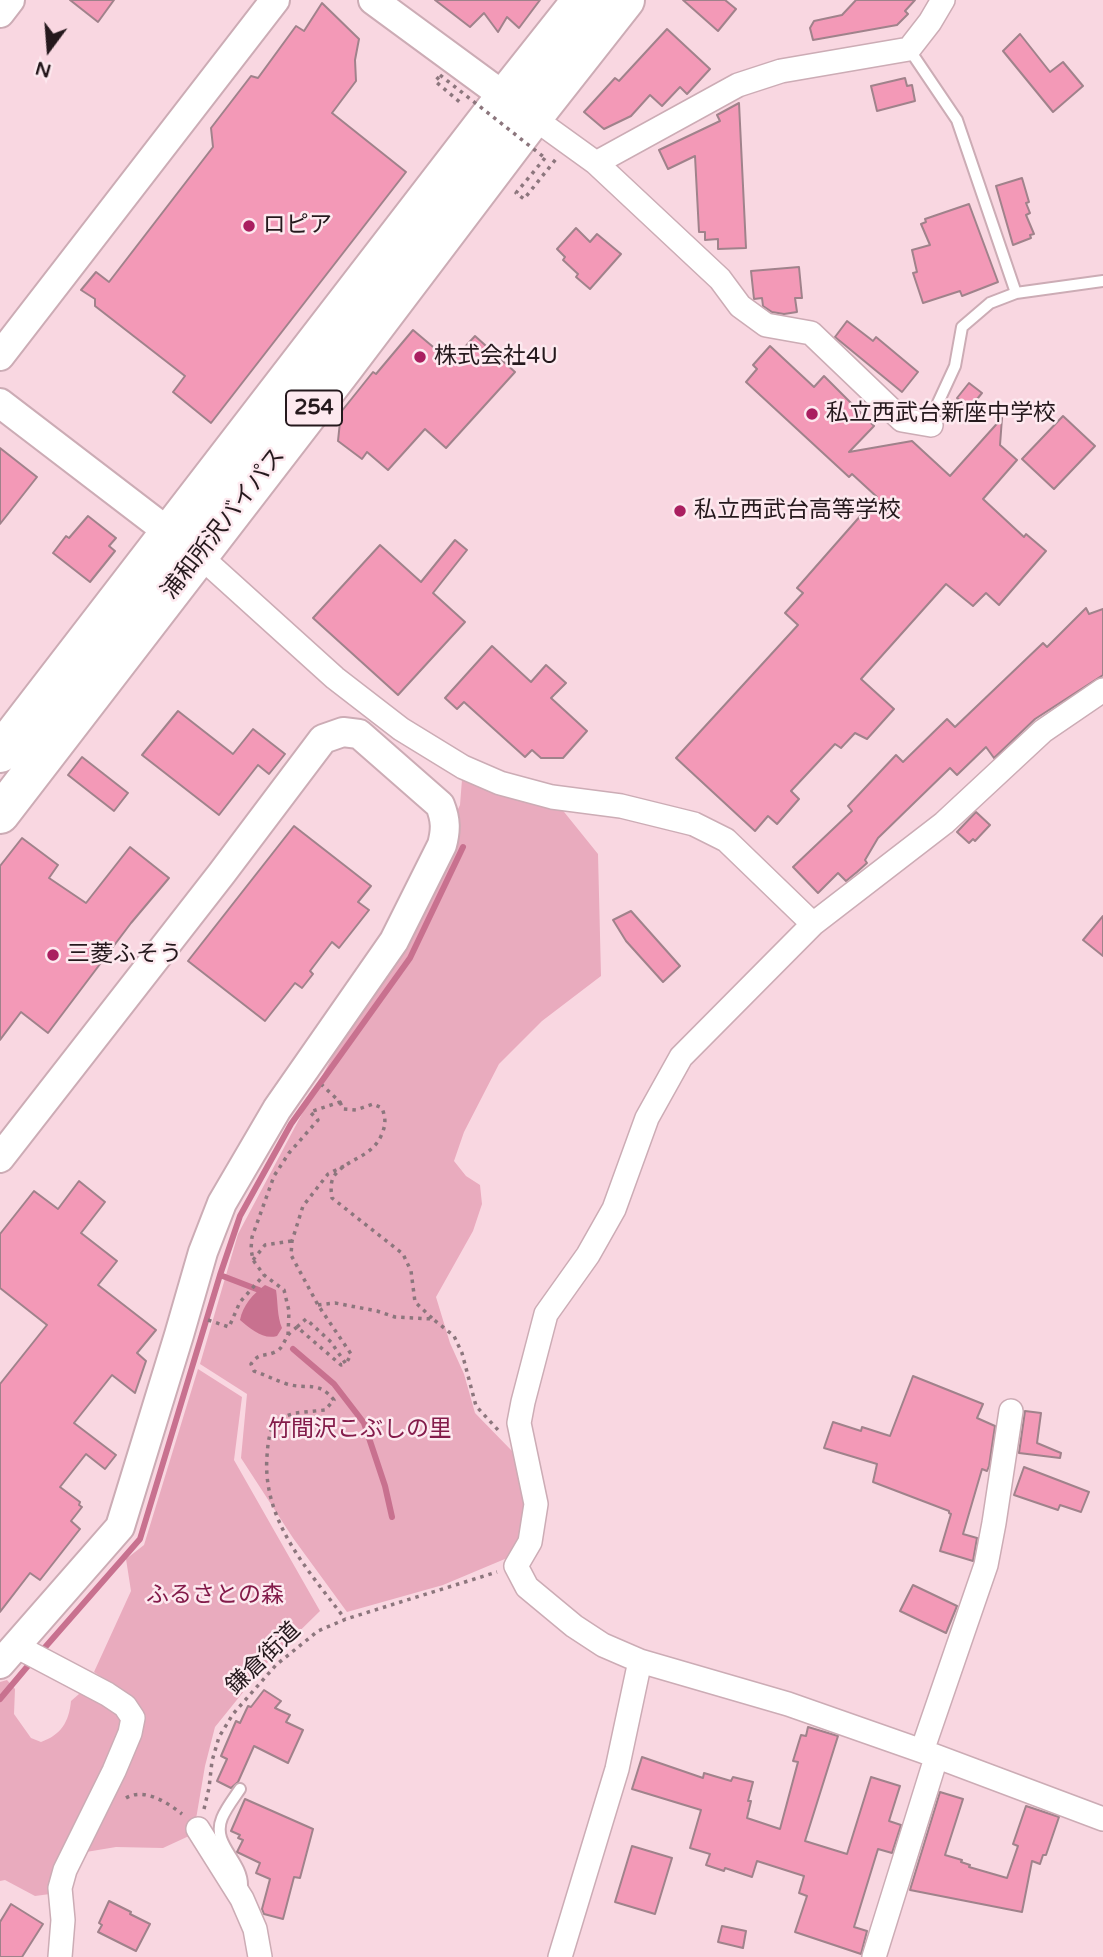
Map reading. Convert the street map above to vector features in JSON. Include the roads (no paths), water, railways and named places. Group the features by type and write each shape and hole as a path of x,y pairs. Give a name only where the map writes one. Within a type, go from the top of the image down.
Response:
{"highway":[{"name":"浦和所沢バイパス","path":"0,814 200,556 519,107 582,0"},
{"name":"浦和所沢バイパス","path":"0,753 169,532 519,107 625,0"}],"street":[{"path":"0,13 10,0"},
{"path":"0,356 275,0"},
{"path":"373,0 596,163 720,279 740,306 766,325 811,333 902,421 931,425"},
{"path":"596,163 738,85 781,71 909,49 940,1"},
{"path":"0,403 200,556 335,678 401,729 463,767 500,783 552,797 621,806 694,824 726,840 813,925"},
{"path":"1103,690 1044,731 944,823 813,925 681,1058 647,1118 614,1209 588,1255 547,1314 519,1423 536,1504 530,1542 516,1566 527,1587 573,1626 603,1645 640,1661 788,1704 1103,1819"},
{"path":"0,1158 323,739 343,732 359,734 440,805 446,831 442,845 394,942 276,1109 222,1203 203,1252 120,1527 15,1654 125,1706 133,1718 130,1733 114,1771 65,1870 60,1888 63,1920 60,1957"},
{"path":"874,1957 929,1754 986,1565 1011,1411"},
{"path":"560,1957 617,1769 640,1661"},
{"path":"198,1829 242,1899 255,1929 260,1957"}],"lane":[{"path":"909,49 957,120 1016,293"},
{"path":"931,425 955,366 962,327 990,303 1016,293 1103,281"},
{"path":"240,1789 222,1817 218,1831 242,1879 242,1899"}],"waterway":[{"path":"40,1653 140,1539 240,1216 291,1124 410,958 463,847"},
{"path":"220,1275 259,1290"},
{"path":"293,1349 334,1384 364,1423 385,1486 392,1517"},
{"path":"0,1699 32,1661"}],"place":[{"name":"ロピア","path":"249,226"},
{"name":"株式会社4U","path":"420,357"},
{"name":"私立西武台新座中学校","path":"812,414"},
{"name":"私立西武台高等学校","path":"680,511"},
{"name":"三菱ふそう","path":"53,955"}],"park label":[{"name":"竹間沢こぶしの里","path":"360,1430"},
{"name":"ふるさとの森","path":"215,1596"}]}
